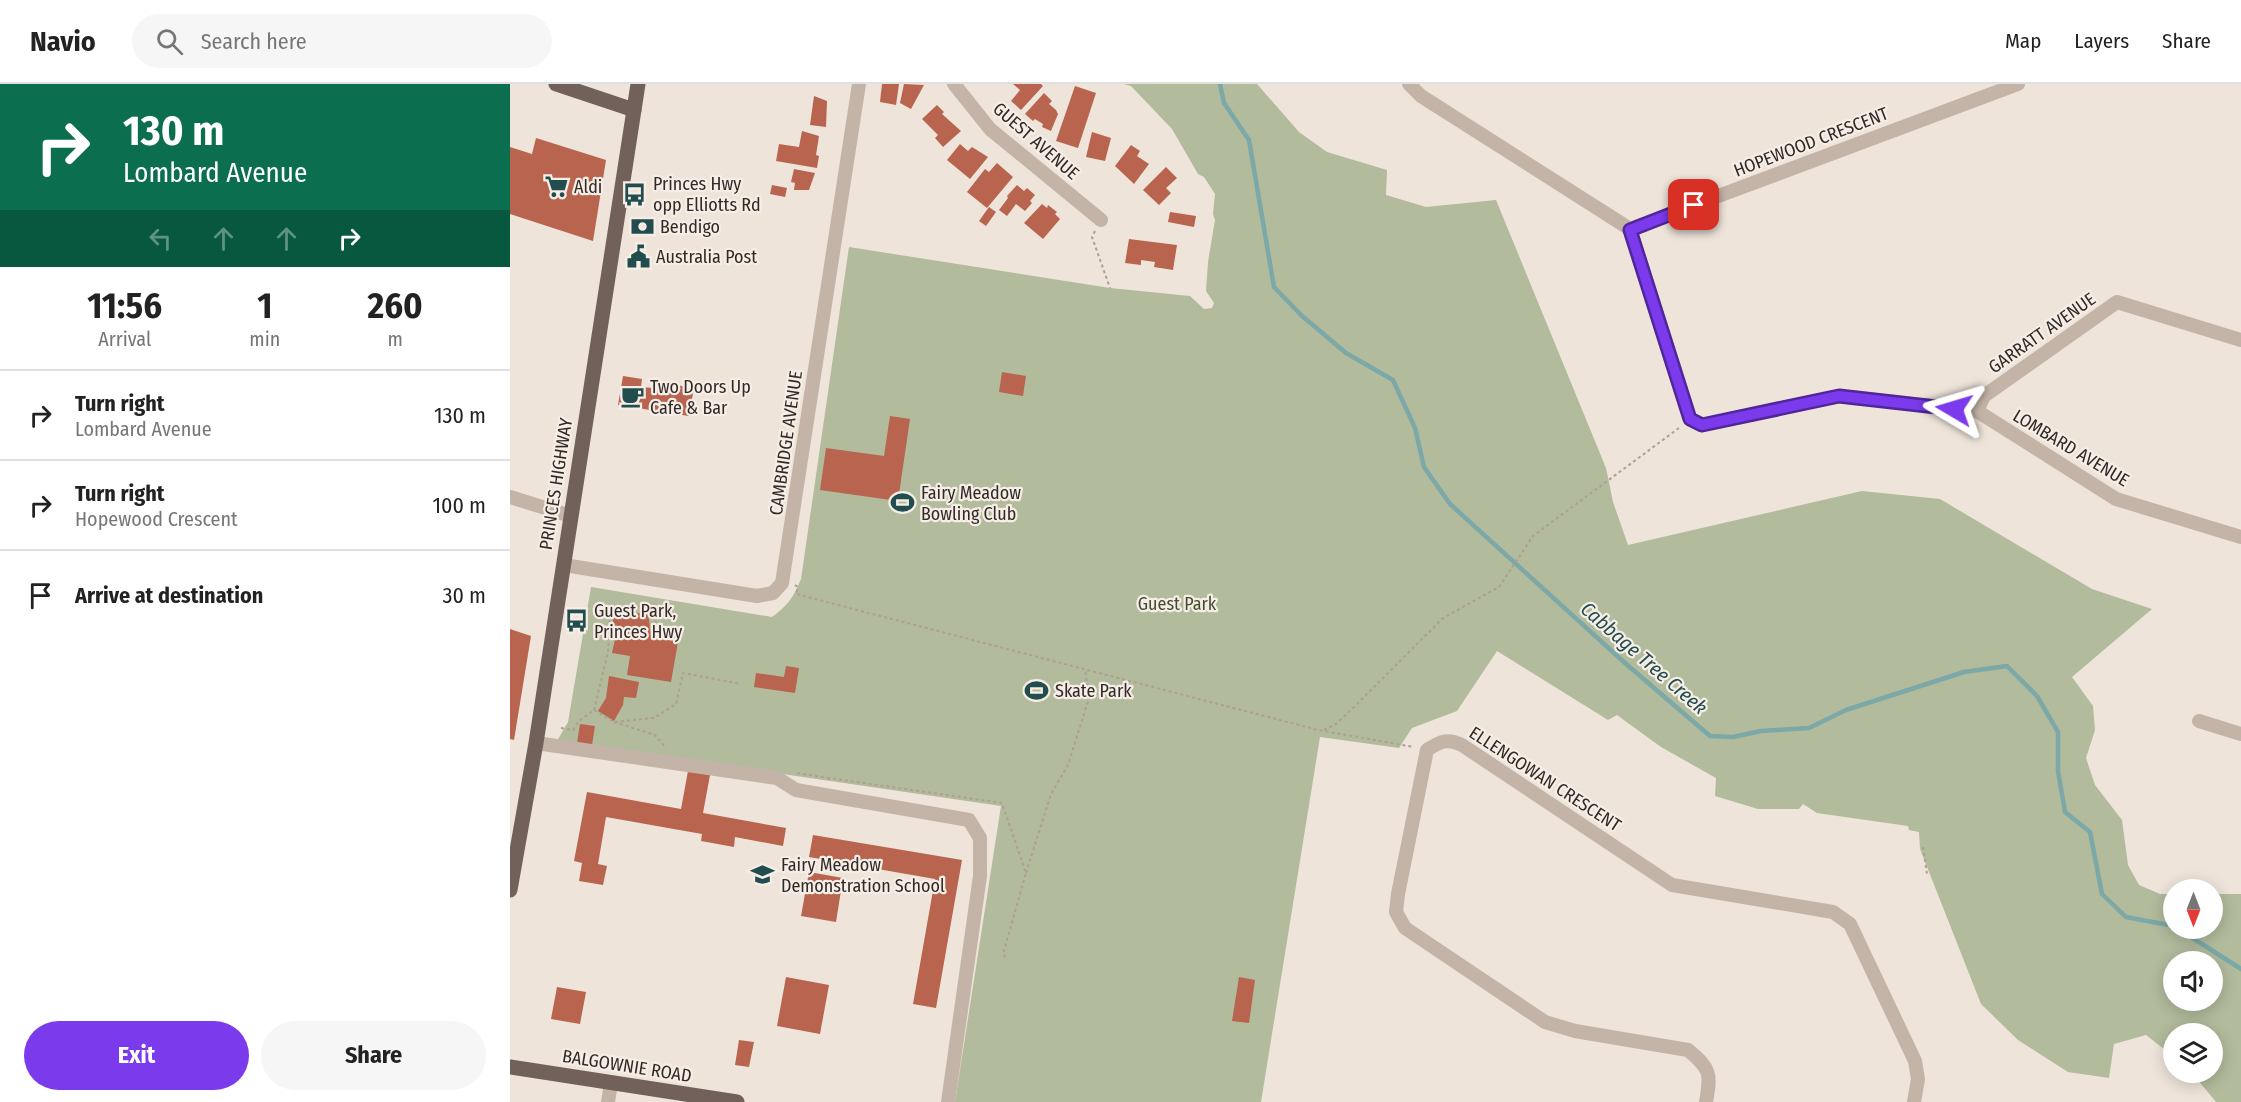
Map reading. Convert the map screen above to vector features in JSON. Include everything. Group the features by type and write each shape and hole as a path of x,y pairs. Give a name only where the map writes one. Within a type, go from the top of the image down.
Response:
{"main road":[{"path":"555,84 634,110"},
{"name":"PRINCES HIGHWAY","path":"510,890 512,863 536,743 638,84"},
{"name":"BALGOWNIE ROAD","path":"510,1067 737,1102"}],"street":[{"name":"CAMBRIDGE AVENUE","path":"564,565 757,596 773,593 782,583 859,84"},
{"name":"GUEST AVENUE","path":"954,84 990,129 1101,220"},
{"path":"1409,84 1421,96 1630,230 1690,419"},
{"name":"HOPEWOOD CRESCENT","path":"1630,230 2018,84"},
{"name":"GARRATT AVENUE","path":"1977,411 1984,396 2117,302 2241,340"},
{"name":"LOMBARD AVENUE","path":"1690,419 1702,425 1839,396 1977,411 2116,499 2241,537"},
{"path":"510,496 572,516"},
{"path":"2199,721 2241,734"},
{"name":"ELLENGOWAN CRESCENT","path":"1427,750 1440,742 1451,740 1462,745 1672,885 1833,912 1850,924 1915,1060 1918,1079 1914,1102"},
{"path":"536,743 777,778 796,790 969,820 980,838 980,876 948,1102"},
{"path":"1427,750 1398,894 1396,912 1405,928 1545,1022 1575,1031 1688,1050 1703,1062 1710,1078 1706,1102"},
{"path":"608,1102 610,1083"}],"path":[{"path":"1101,220 1092,237 1110,288"},
{"path":"1324,730 1336,724 1443,618 1499,587 1533,536 1690,419"},
{"path":"795,585 798,587 795,594 1318,730 1427,750"},
{"path":"561,728 573,730 579,721 594,710 608,652 610,613 654,603 656,627 684,631"},
{"path":"1006,960 1003,954 1051,794 1068,765 1089,698 1085,669"},
{"path":"594,710 614,722 654,718 676,704 683,673 741,684"},
{"path":"829,780 829,778 1002,803 1026,873"},
{"path":"1923,847 1927,874"}],"green space":[{"name":"Guest Park","path":"1124,84 1257,84 1299,132 1327,152 1387,170 1386,195 1426,207 1496,200 1606,468 1613,502 1628,545 1862,491 1940,499 2092,589 2152,609 2072,677 2093,706 2095,730 2086,758 2095,785 2122,820 2128,865 2139,885 2163,894 2163,939 2223,939 2223,894 2241,894 2241,1102 2216,1102 2200,1083 2223,1083 2223,1023 2163,1023 2163,1048 2146,1035 2114,1044 2109,1078 2068,1072 2018,1040 1981,1004 1920,849 1919,832 1909,830 1908,826 1817,813 1803,804 1799,809 1758,809 1715,796 1716,778 1661,747 1617,715 1608,720 1497,651 1457,711 1412,728 1399,748 1320,737 1261,1102 955,1102 1001,806 557,741 568,722 591,587 772,617 793,596 801,579 849,247 1110,288 1190,296 1204,309 1212,308 1214,303 1206,291 1215,220 1213,214 1215,194 1204,177 1198,174 1172,129 1131,86"}],"building":[{"path":"882,84 899,84 896,105 880,102"},
{"path":"904,84 924,85 911,109 900,103"},
{"path":"1013,84 1041,84 1043,86 1021,110 1011,101 1020,90"},
{"path":"1075,86 1096,93 1078,148 1056,141"},
{"path":"1044,93 1052,101 1049,104 1058,114 1051,131 1025,114"},
{"path":"814,96 827,101 826,127 810,125"},
{"path":"937,105 944,112 942,114 961,131 943,147 935,138 938,135 922,119"},
{"path":"802,131 819,136 816,155 819,156 817,168 776,161 779,144 799,147"},
{"path":"1092,132 1111,138 1105,161 1086,157"},
{"name":"Aldi","path":"536,138 606,160 593,241 510,214 510,147 532,154"},
{"path":"960,144 968,151 972,147 988,157 970,179 947,160"},
{"path":"1131,145 1140,151 1137,156 1149,164 1134,184 1115,166"},
{"path":"997,163 1013,177 987,208 967,192 985,169 989,172"},
{"path":"1166,167 1177,178 1166,188 1171,193 1159,205 1143,190"},
{"path":"794,169 815,173 809,190 794,190 795,183 791,182"},
{"path":"772,185 787,188 785,197 770,194"},
{"path":"1017,185 1024,191 1027,188 1035,195 1025,211 1016,204 1007,216 999,210"},
{"path":"1042,204 1047,208 1048,205 1057,212 1055,214 1060,219 1043,239 1024,223"},
{"path":"989,207 996,212 986,226 979,221"},
{"path":"1170,212 1196,216 1194,227 1168,222"},
{"path":"1129,239 1177,245 1173,270 1154,267 1155,262 1141,260 1141,265 1125,263"},
{"path":"1002,372 1026,376 1023,396 999,392"},
{"path":"623,376 642,379 641,387 653,388 654,384 665,385 665,390 669,391 670,384 694,388 689,416 618,405"},
{"path":"890,416 910,419 898,501 820,490 826,448 884,456"},
{"path":"648,612 651,636 678,642 671,682 627,675 630,656 612,653 616,635 612,616"},
{"path":"510,629 531,636 514,740 510,739"},
{"path":"786,666 799,668 795,693 754,687 756,673 784,677"},
{"path":"609,676 639,682 636,698 624,697 623,705 614,721 598,711 606,698"},
{"path":"580,724 595,726 592,745 577,743"},
{"path":"688,771 710,775 703,813 786,828 783,846 735,837 734,847 701,841 702,834 606,817 598,864 607,866 603,885 579,881 582,863 574,861 587,792 681,809"},
{"path":"813,835 962,860 936,1008 913,1004 935,879 809,857"},
{"path":"809,872 843,878 836,922 801,916"},
{"path":"786,977 829,985 820,1034 777,1026"},
{"path":"1239,977 1255,980 1249,1023 1232,1021"},
{"path":"557,987 586,992 580,1024 551,1019"},
{"path":"739,1040 754,1042 749,1067 735,1065"}],"waterway":[{"name":"Cabbage Tree Creek","path":"1220,84 1224,103 1249,140 1274,287 1301,315 1346,353 1393,380 1415,428 1424,467 1450,504 1625,663 1710,736 1733,737 1761,731 1809,728 1846,710 1964,672 2007,666 2037,696 2058,732 2058,771 2065,812 2090,832 2102,894 2126,917 2163,924"},
{"name":"Cabbage Tree Creek","path":"2194,939 2241,969"}],"place":[{"name":"Aldi","path":"556,187"},
{"name":"Princes Hwy opp Elliotts Rd","path":"635,194"},
{"name":"Bendigo","path":"642,227"},
{"name":"Australia Post","path":"638,257"},
{"name":"Two Doors Up Cafe & Bar","path":"632,397"},
{"name":"Fairy Meadow Bowling Club","path":"903,503"},
{"name":"Guest Park, Princes Hwy","path":"576,621"},
{"name":"Skate Park","path":"1037,691"},
{"name":"Fairy Meadow Demonstration School","path":"763,875"}],"route":[{"path":"1694,205 1630,230 1690,419 1702,425 1839,396 1954,409"}]}
